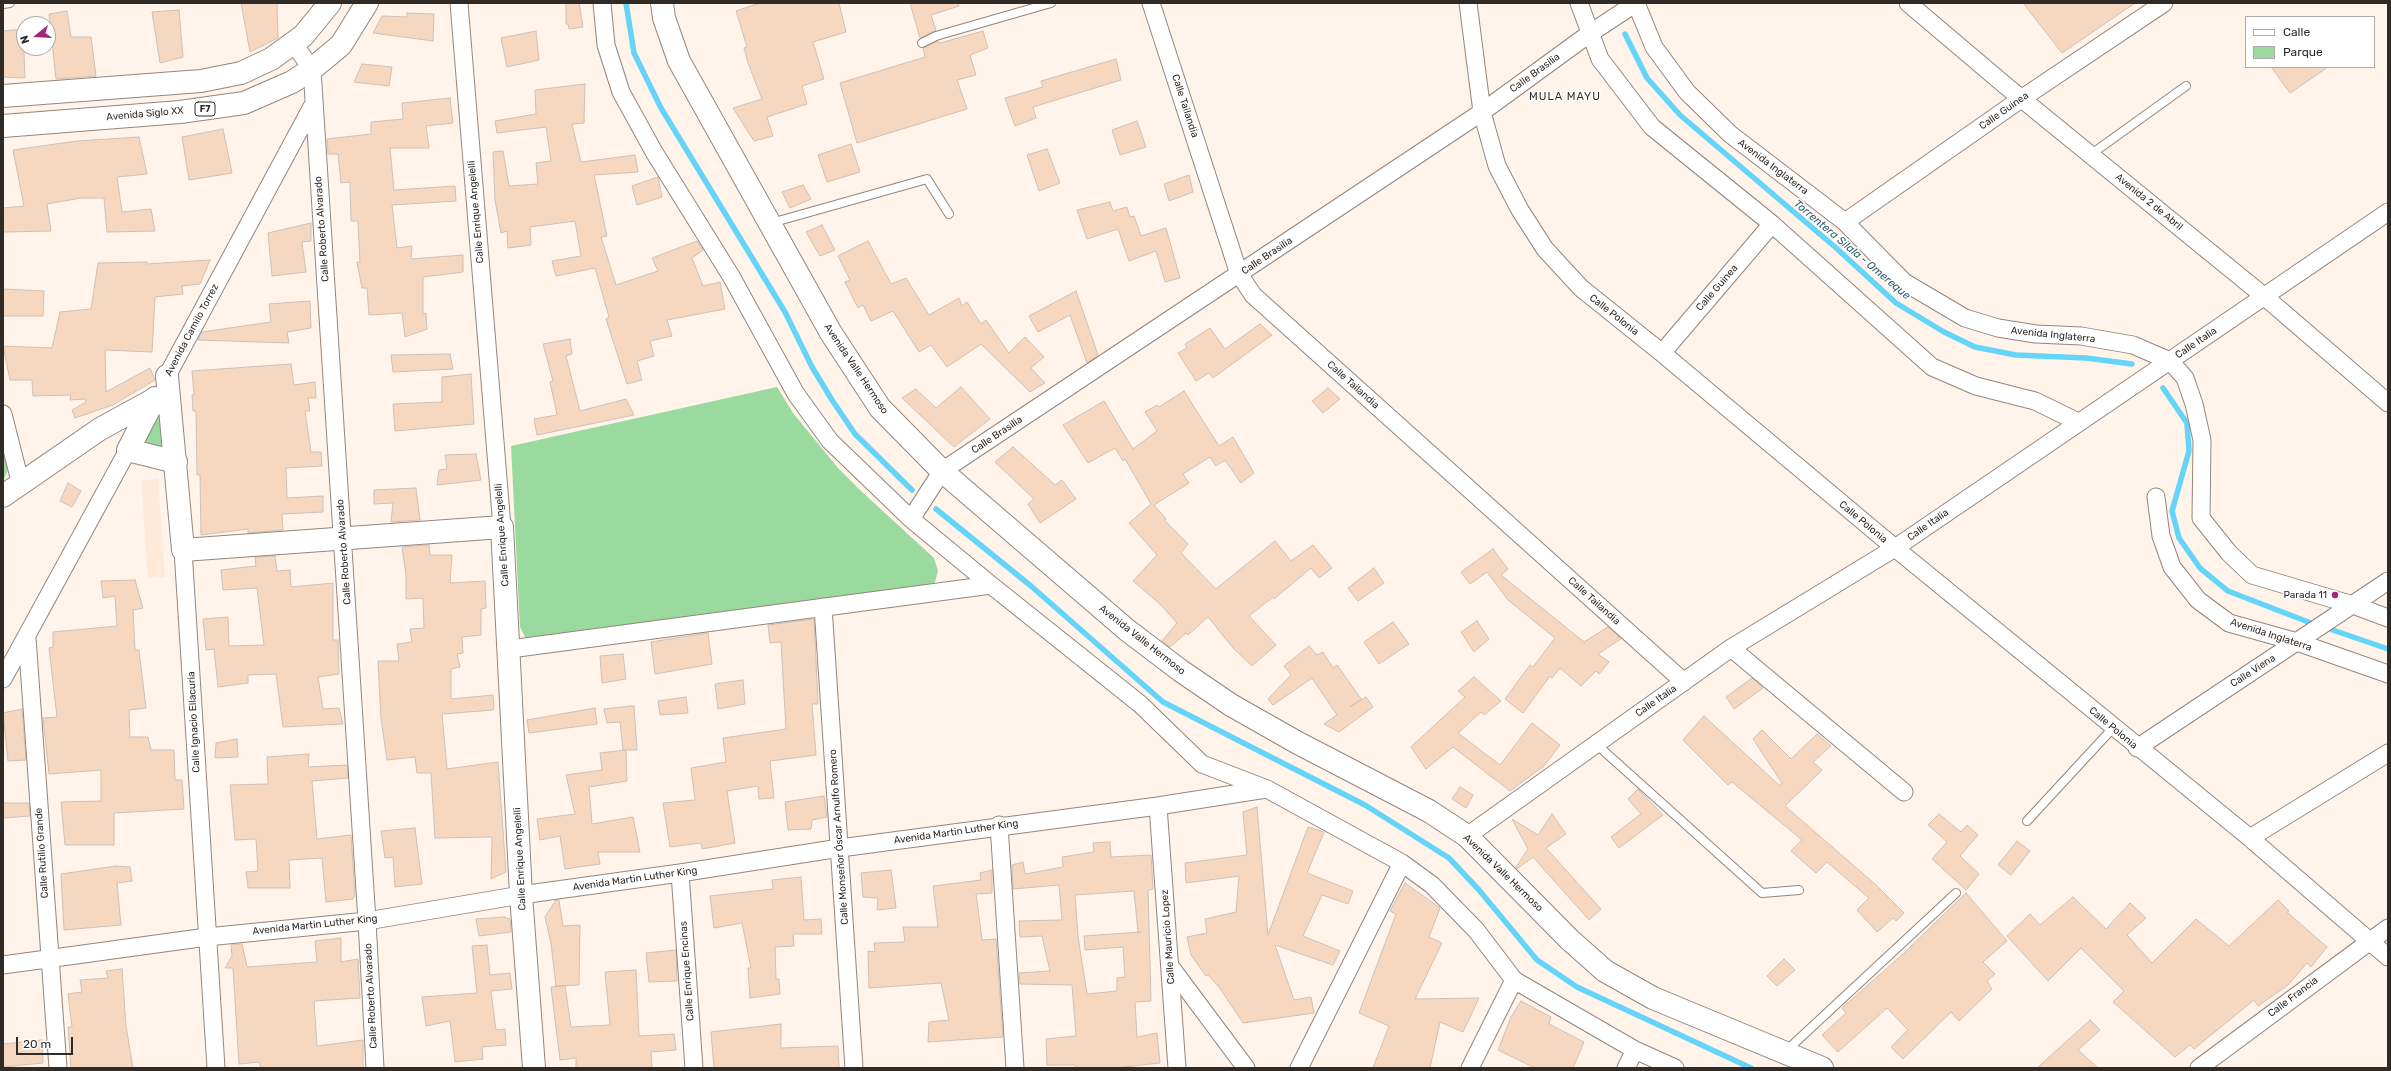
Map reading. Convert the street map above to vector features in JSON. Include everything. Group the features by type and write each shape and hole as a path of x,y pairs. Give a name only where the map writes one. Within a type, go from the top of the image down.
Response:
{"main road":[{"path":"3,96 202,81 241,73 271,59 303,36 330,3"},
{"name":"Avenida Siglo XX","path":"3,126 180,112 237,104 274,91 312,69 340,45 367,3"},
{"name":"Avenida Valle Hermoso","path":"662,3 664,18 680,61 831,333 880,408 942,471 1127,630 1181,671 1231,705 1298,743 1429,811 1466,836 1570,940 1605,971 1653,998 1822,1068"},
{"name":"Avenida Camilo Torrez","path":"128,450 167,376"},
{"name":"Calle Ignacio Ellacuria","path":"167,376 184,550"},
{"path":"12,490 100,429 153,400"},
{"path":"128,450 176,462"},
{"path":"184,550 502,527"},
{"name":"Calle Enrique Angelelli","path":"502,527 510,649 521,894 534,1068"}],"street":[{"name":"Calle Enrique Angelelli","path":"459,3 502,527"},
{"path":"602,3 606,45 621,92 654,152 731,276 796,394 830,441 911,519 991,586 1140,704 1202,764 1267,789 1402,863 1432,885 1476,930 1514,980 1635,1050 1675,1068"},
{"name":"Calle Tailandia","path":"1151,3 1239,274 1254,295 1684,682"},
{"name":"Calle Polonia","path":"1468,3 1482,112 1497,166 1520,210 1545,249 1581,288 1662,353 2137,748 2250,838 2388,957"},
{"path":"1579,3 1589,34 1600,59 1652,127 1772,224 1932,367 1976,386 2035,401 2078,422"},
{"name":"Calle Brasilia","path":"911,519 942,471 1482,112 1589,34 1636,3"},
{"name":"Avenida Inglaterra","path":"1636,3 1654,47 1687,92 1730,134 1845,222 1904,282 1966,318 1998,328 2036,334 2081,336 2133,345 2170,361 2185,378 2194,404 2202,440 2201,518 2229,553 2252,574 2353,605 2388,618"},
{"name":"Avenida 2 de Abril","path":"1908,3 2021,99 2265,297 2388,403"},
{"name":"Calle Guinea","path":"1845,222 2021,99 2164,3"},
{"path":"293,43 312,69"},
{"name":"Calle Roberto Alvarado","path":"312,69 343,539 375,1068"},
{"name":"Avenida Camilo Torrez","path":"167,376 314,102"},
{"name":"Calle Italia","path":"1466,836 1731,648 1895,548 2388,212"},
{"name":"Calle Guinea","path":"1662,353 1772,224"},
{"path":"3,414 12,490"},
{"path":"3,679 27,638 128,450"},
{"name":"Avenida Inglaterra","path":"2156,498 2161,536 2172,567 2198,600 2229,623 2302,639 2388,674"},
{"name":"Calle Ignacio Ellacuria","path":"184,550 206,937 216,1068"},
{"name":"Calle Viena","path":"2137,748 2388,581"},
{"path":"510,649 991,586"},
{"name":"Calle Monseñor Óscar Arnulfo Romero","path":"823,607 854,1068"},
{"name":"Calle Rutilio Grande","path":"27,638 58,1068"},
{"path":"1731,648 1904,792"},
{"path":"2250,838 2388,753"},
{"name":"Avenida Martin Luther King","path":"3,965 206,937 367,921 521,894 680,873 999,825 1158,806 1267,789"},
{"name":"Calle Mauricio Lopez","path":"1158,806 1177,1068"},
{"path":"999,825 1015,1068"},
{"path":"1299,1068 1402,863"},
{"name":"Calle Enrique Encinas","path":"680,873 694,1068"},
{"name":"Calle Francia","path":"2199,1068 2369,940 2388,928"},
{"path":"1170,966 1246,1068"},
{"path":"1470,1068 1514,980"},
{"path":"1626,1068 1635,1050"}],"lane":[{"path":"3,4 10,3"},
{"path":"922,43 936,36 1051,3"},
{"path":"2090,154 2186,86"},
{"path":"770,223 927,179 949,214"},
{"path":"2027,821 2113,728"},
{"path":"1596,744 1762,893 1799,890"},
{"path":"1786,1052 1956,893"}],"shaded area":[{"path":"158,478 165,577 148,578 141,481"}],"green space":[{"path":"777,387 793,413 838,468 934,558 938,571 935,582 928,589 526,639 520,627 511,446"},
{"path":"160,413 163,449 159,450 142,440 156,414"},
{"path":"3,447 8,470 3,481"}],"building":[{"path":"241,3 277,3 278,38 250,52"},
{"path":"566,3 579,3 583,27 569,29 568,24 566,24"},
{"path":"760,3 839,3 846,32 813,42 824,79 802,86 807,104 767,117 773,136 754,141 733,108 762,99 748,63 744,48 747,47 736,11"},
{"path":"910,3 958,3 959,6 931,15 936,30 920,38"},
{"path":"2023,3 2135,3 2062,53"},
{"path":"179,10 183,57 160,63 152,12"},
{"path":"67,11 71,37 91,37 96,76 56,79 54,56 56,56 56,16 49,16 49,14"},
{"path":"407,13 434,14 433,41 373,33 382,16 407,17"},
{"path":"16,30 16,56 24,56 25,78 3,77 3,31"},
{"path":"536,31 539,60 507,67 501,38"},
{"path":"983,31 988,48 970,55 976,75 957,80 967,109 857,143 840,83 925,57 923,48 938,41 940,43"},
{"path":"1116,59 1121,80 1033,107 1036,118 1015,126 1005,98 1043,87 1041,81"},
{"path":"362,64 392,67 389,86 354,82"},
{"path":"2272,68 2327,68 2290,93"},
{"path":"585,84 584,123 572,124 581,162 635,155 638,172 594,175 607,236 601,237 616,285 658,271 652,258 697,241 703,250 692,258 703,286 720,282 725,309 667,320 672,336 650,341 654,356 637,361 642,380 627,384 606,319 609,317 595,268 556,276 552,261 581,256 575,221 530,227 531,245 508,248 507,231 501,233 495,200 493,152 503,151 509,186 538,184 536,163 551,161 546,127 497,133 495,121 536,114 535,90"},
{"path":"450,98 453,123 426,126 429,148 390,148 394,190 455,186 456,201 392,205 397,248 412,246 411,259 463,255 463,272 423,277 423,314 426,313 427,329 405,337 402,313 369,315 367,288 362,288 357,262 360,262 358,221 351,221 350,182 341,183 338,154 328,154 327,139 371,134 371,122 403,119 402,103"},
{"path":"1137,121 1146,147 1120,155 1112,130"},
{"path":"223,129 232,173 189,180 182,137"},
{"path":"139,137 147,174 117,177 122,212 151,209 155,231 107,232 104,198 81,198 47,204 51,231 3,232 3,208 24,206 13,150 77,141"},
{"path":"851,144 860,172 827,182 818,155"},
{"path":"1047,149 1060,183 1039,191 1027,155"},
{"path":"1189,175 1193,192 1169,201 1164,184"},
{"path":"658,177 662,197 637,205 632,186"},
{"path":"803,185 811,199 790,208 782,192"},
{"path":"1110,202 1113,211 1127,207 1130,217 1134,216 1141,236 1166,228 1180,278 1165,282 1156,251 1129,261 1118,229 1087,239 1077,210"},
{"path":"311,223 311,241 302,242 306,272 272,276 268,233"},
{"path":"822,225 835,250 820,256 806,232"},
{"path":"868,241 891,284 906,278 929,315 959,298 962,306 967,302 981,324 986,320 1009,353 1025,337 1044,357 1031,368 1045,383 1030,392 981,344 947,367 931,345 919,352 893,311 871,321 863,305 858,308 845,282 850,280 838,256"},
{"path":"210,260 200,284 182,286 183,294 155,297 152,352 105,350 106,392 150,368 155,380 113,405 75,418 72,410 86,402 85,399 70,400 71,395 33,396 32,380 10,380 3,346 52,348 60,312 91,309 98,263 147,262 147,264"},
{"path":"3,289 44,291 43,316 3,316"},
{"path":"1076,291 1098,355 1087,363 1070,315 1038,332 1029,316"},
{"path":"310,301 311,328 287,332 289,343 198,340 202,332 271,322 269,304"},
{"path":"1260,324 1272,335 1213,378 1209,373 1196,381 1178,353 1187,348 1185,344 1210,328 1225,349"},
{"path":"570,339 572,354 566,356 580,411 626,399 634,415 537,435 534,419 557,415 550,382 553,381 543,344"},
{"path":"450,354 453,369 393,372 391,355"},
{"path":"291,364 294,385 315,382 316,398 308,398 310,411 305,411 311,452 321,452 322,466 286,468 287,498 323,496 323,512 282,514 283,530 248,533 248,529 201,535 200,475 197,475 196,411 193,411 192,395 194,395 192,371"},
{"path":"471,374 474,424 395,431 393,404 442,402 442,377"},
{"path":"961,387 990,419 954,447 902,398 916,389 936,408"},
{"path":"1328,388 1340,399 1323,413 1312,401"},
{"path":"1184,391 1219,446 1233,437 1254,473 1241,483 1225,460 1216,466 1210,457 1183,474 1189,483 1154,505 1166,519 1164,520 1188,544 1181,553 1216,589 1275,541 1291,561 1313,545 1332,568 1319,578 1311,568 1274,599 1273,597 1249,616 1276,645 1252,666 1233,648 1208,617 1188,635 1186,633 1170,647 1162,641 1177,623 1161,605 1133,581 1157,555 1129,523 1151,504 1125,459 1123,461 1115,448 1088,463 1063,425 1104,401 1133,449 1157,431 1145,412 1157,405 1159,407"},
{"path":"1013,447 1055,485 1062,480 1076,499 1040,523 1028,504 1034,499 995,462"},
{"path":"476,454 481,480 437,485 439,470 447,469 445,455"},
{"path":"68,483 81,491 72,507 60,501"},
{"path":"416,488 420,520 391,522 393,503 374,504 374,490"},
{"path":"429,545 430,555 452,555 450,583 485,581 486,608 481,609 481,635 462,637 463,653 457,654 460,667 451,669 451,699 493,695 494,710 442,714 447,769 498,762 506,872 491,879 492,837 435,838 431,773 417,773 415,757 387,760 381,719 378,661 399,661 397,644 412,642 410,629 424,628 423,598 406,599 406,575 402,547"},
{"path":"1493,549 1508,569 1501,575 1584,642 1608,627 1621,639 1598,654 1609,662 1599,674 1596,671 1581,686 1560,668 1552,678 1550,676 1523,713 1505,699 1530,665 1533,667 1555,638 1508,600 1487,572 1470,584 1461,572"},
{"path":"275,556 277,571 290,570 291,587 333,583 333,640 338,640 339,674 318,677 323,709 339,708 343,724 283,727 276,674 248,675 248,683 218,687 214,649 206,650 203,619 228,617 229,646 264,645 257,588 223,590 221,570 256,566 255,557"},
{"path":"1374,568 1384,583 1358,601 1348,588"},
{"path":"135,580 143,608 133,610 135,650 139,650 146,708 129,710 130,737 148,737 151,750 174,750 175,780 182,780 184,809 114,813 114,845 65,845 61,802 101,801 101,770 49,774 43,718 57,717 49,648 53,647 53,632 117,626 115,596 103,598 101,581"},
{"path":"814,619 818,704 812,704 816,755 770,761 774,798 759,799 758,786 727,791 735,843 702,849 701,843 670,847 663,803 695,800 691,768 726,762 723,738 786,729 781,642 770,643 768,625"},
{"path":"1477,621 1489,639 1474,652 1461,632"},
{"path":"1393,622 1409,644 1379,664 1364,642"},
{"path":"708,633 712,664 655,674 651,642"},
{"path":"1309,646 1317,655 1323,652 1333,668 1337,665 1361,699 1350,707 1366,697 1373,707 1339,732 1324,724 1337,715 1312,678 1273,705 1268,699 1291,675 1284,666"},
{"path":"623,654 626,679 602,683 600,656"},
{"path":"1474,677 1501,701 1484,715 1481,712 1458,733 1500,765 1532,723 1560,745 1544,766 1510,791 1453,747 1426,769 1411,747 1465,697 1458,691"},
{"path":"1752,678 1763,688 1734,709 1726,697"},
{"path":"743,680 745,704 718,709 715,684"},
{"path":"686,697 688,713 660,715 658,701"},
{"path":"634,706 637,750 623,750 620,722 607,723 604,709"},
{"path":"595,708 597,724 529,733 527,720"},
{"path":"22,709 26,760 8,761 3,713"},
{"path":"1704,716 1780,786 1782,783 1753,739 1762,730 1791,759 1817,734 1831,746 1813,762 1822,770 1785,806 1875,884 1904,913 1896,921 1893,918 1877,932 1857,910 1869,898 1827,862 1816,873 1791,851 1802,840 1732,782 1728,785 1683,740"},
{"path":"237,739 238,757 215,758 216,743"},
{"path":"626,750 627,781 589,787 592,824 633,817 640,852 598,852 600,864 565,869 560,836 540,840 537,819 575,814 566,775 602,770 600,753"},
{"path":"309,754 308,767 347,765 348,778 312,781 317,839 351,835 355,895 353,899 326,902 322,858 289,860 290,888 248,888 246,872 258,871 256,839 235,840 230,785 268,784 267,757"},
{"path":"1460,787 1473,795 1466,808 1452,799"},
{"path":"1638,789 1663,815 1619,848 1611,837 1641,814 1628,799"},
{"path":"824,796 827,817 812,820 811,829 788,830 785,802"},
{"path":"3,803 29,803 30,816 3,818"},
{"path":"1257,807 1268,935 1308,827 1324,832 1307,873 1353,891 1348,904 1322,895 1303,936 1340,951 1333,965 1275,945 1294,1000 1311,997 1314,1013 1243,1023 1219,987 1208,975 1206,976 1191,955 1187,937 1207,933 1205,919 1236,912 1239,876 1186,883 1185,863 1247,855 1243,812"},
{"path":"1552,814 1566,834 1546,848 1601,909 1589,920 1533,857 1517,869 1516,867 1528,849 1512,819 1538,835"},
{"path":"1939,814 1961,832 1967,825 1978,835 1960,856 1979,874 1966,890 1932,859 1947,842 1928,825"},
{"path":"415,828 422,884 395,887 393,857 385,858 381,831"},
{"path":"2017,841 2030,851 2011,875 1998,865"},
{"path":"1110,842 1111,857 1151,855 1153,889 1148,890 1151,1001 1135,1002 1137,1037 1157,1033 1160,1063 1115,1068 1076,1068 1075,1065 1047,1065 1046,1039 1076,1036 1072,985 1020,984 1019,973 1050,971 1042,936 1020,937 1019,921 1062,920 1059,885 1013,889 1012,865 1023,862 1025,874 1063,867 1062,857 1094,852 1093,843","holes":["1134,891 1138,932 1141,932 1084,936 1085,950 1123,947 1125,977 1117,978 1117,991 1087,994 1078,937 1075,895"]},
{"path":"116,866 130,867 132,881 117,883 121,925 64,930 61,874"},
{"path":"891,870 896,908 877,910 878,898 863,897 861,873"},
{"path":"992,870 992,893 976,894 982,940 996,939 1003,1037 928,1042 929,1022 949,1020 941,983 869,988 868,951 875,952 874,943 905,942 903,927 938,927 933,886 981,880 980,873"},
{"path":"801,877 804,920 821,919 822,934 793,934 794,946 775,947 776,979 779,979 780,994 750,998 748,968 751,968 742,923 714,928 710,896 773,889 772,880"},
{"path":"1405,883 1440,908 1429,937 1442,943 1415,999 1479,998 1463,1032 1440,1022 1430,1068 1373,1068 1389,1026 1359,1013 1396,914 1390,911"},
{"path":"1966,893 2007,941 1983,962 1995,974 1987,981 1992,989 1959,1021 1951,1012 1903,1059 1891,1047 1908,1030 1887,1008 1838,1052 1822,1035 1846,1013 1842,1008 1902,955"},
{"path":"2073,897 2106,929 2130,903 2146,918 2127,935 2152,963 2196,919 2229,946 2278,900 2289,911 2287,912 2327,947 2311,967 2307,963 2288,985 2258,1006 2254,1000 2194,1049 2190,1045 2175,1057 2113,1002 2124,991 2081,948 2048,981 2007,936 2030,914 2040,925"},
{"path":"556,900 559,900 563,926 580,925 579,985 556,986 551,943 545,917"},
{"path":"504,917 510,919 511,932 479,936 476,919"},
{"path":"341,938 341,962 358,959 360,998 314,1001 317,1046 363,1040 363,1068 261,1068 259,1062 239,1064 233,968 225,968 232,956 231,945 242,944 247,967 317,962 315,941"},
{"path":"487,945 490,975 510,973 512,989 491,991 496,1030 505,1029 506,1045 482,1047 483,1059 455,1062 450,1021 426,1026 422,997 477,993 472,946"},
{"path":"676,950 677,981 649,982 646,953"},
{"path":"1784,959 1795,970 1777,986 1767,976"},
{"path":"122,969 126,1026 133,1068 71,1068 68,1027 72,1027 68,994 82,992 80,980 108,978 106,971"},
{"path":"636,970 639,1036 674,1034 676,1050 651,1052 652,1068 576,1068 576,1058 560,1060 551,987 565,986 571,1027 610,1025 605,972"},
{"path":"1521,1001 1551,1017 1549,1024 1584,1042 1573,1068 1535,1068 1498,1050 1511,1017"},
{"path":"2090,1020 2100,1030 2078,1050 2098,1068 2037,1068"},
{"path":"781,1024 781,1048 838,1046 839,1068 714,1068 711,1032"},
{"path":"42,1040 43,1063 3,1067 3,1044"}],"waterway":[{"path":"626,3 634,53 661,108 785,312 812,367 855,434 912,490"},
{"name":"Torrentera Silala - Omereque","path":"1625,34 1647,78 1680,115 1835,247 1896,303 1944,332 1975,347 2016,355 2086,358 2132,364"},
{"name":"Torrentera Silala - Omereque","path":"2163,388 2187,423 2189,451 2172,511 2179,538 2200,568 2228,591 2316,625"},
{"path":"936,509 1031,586 1163,702 1365,805 1449,858 1479,890 1537,960 1577,987 1751,1068"},
{"name":"Torrentera Silala - Omereque","path":"2324,627 2388,649"}],"place":[{"name":"Parada 11","path":"2335,595"}],"district":[{"name":"MULA MAYU","path":"1565,97"}]}
